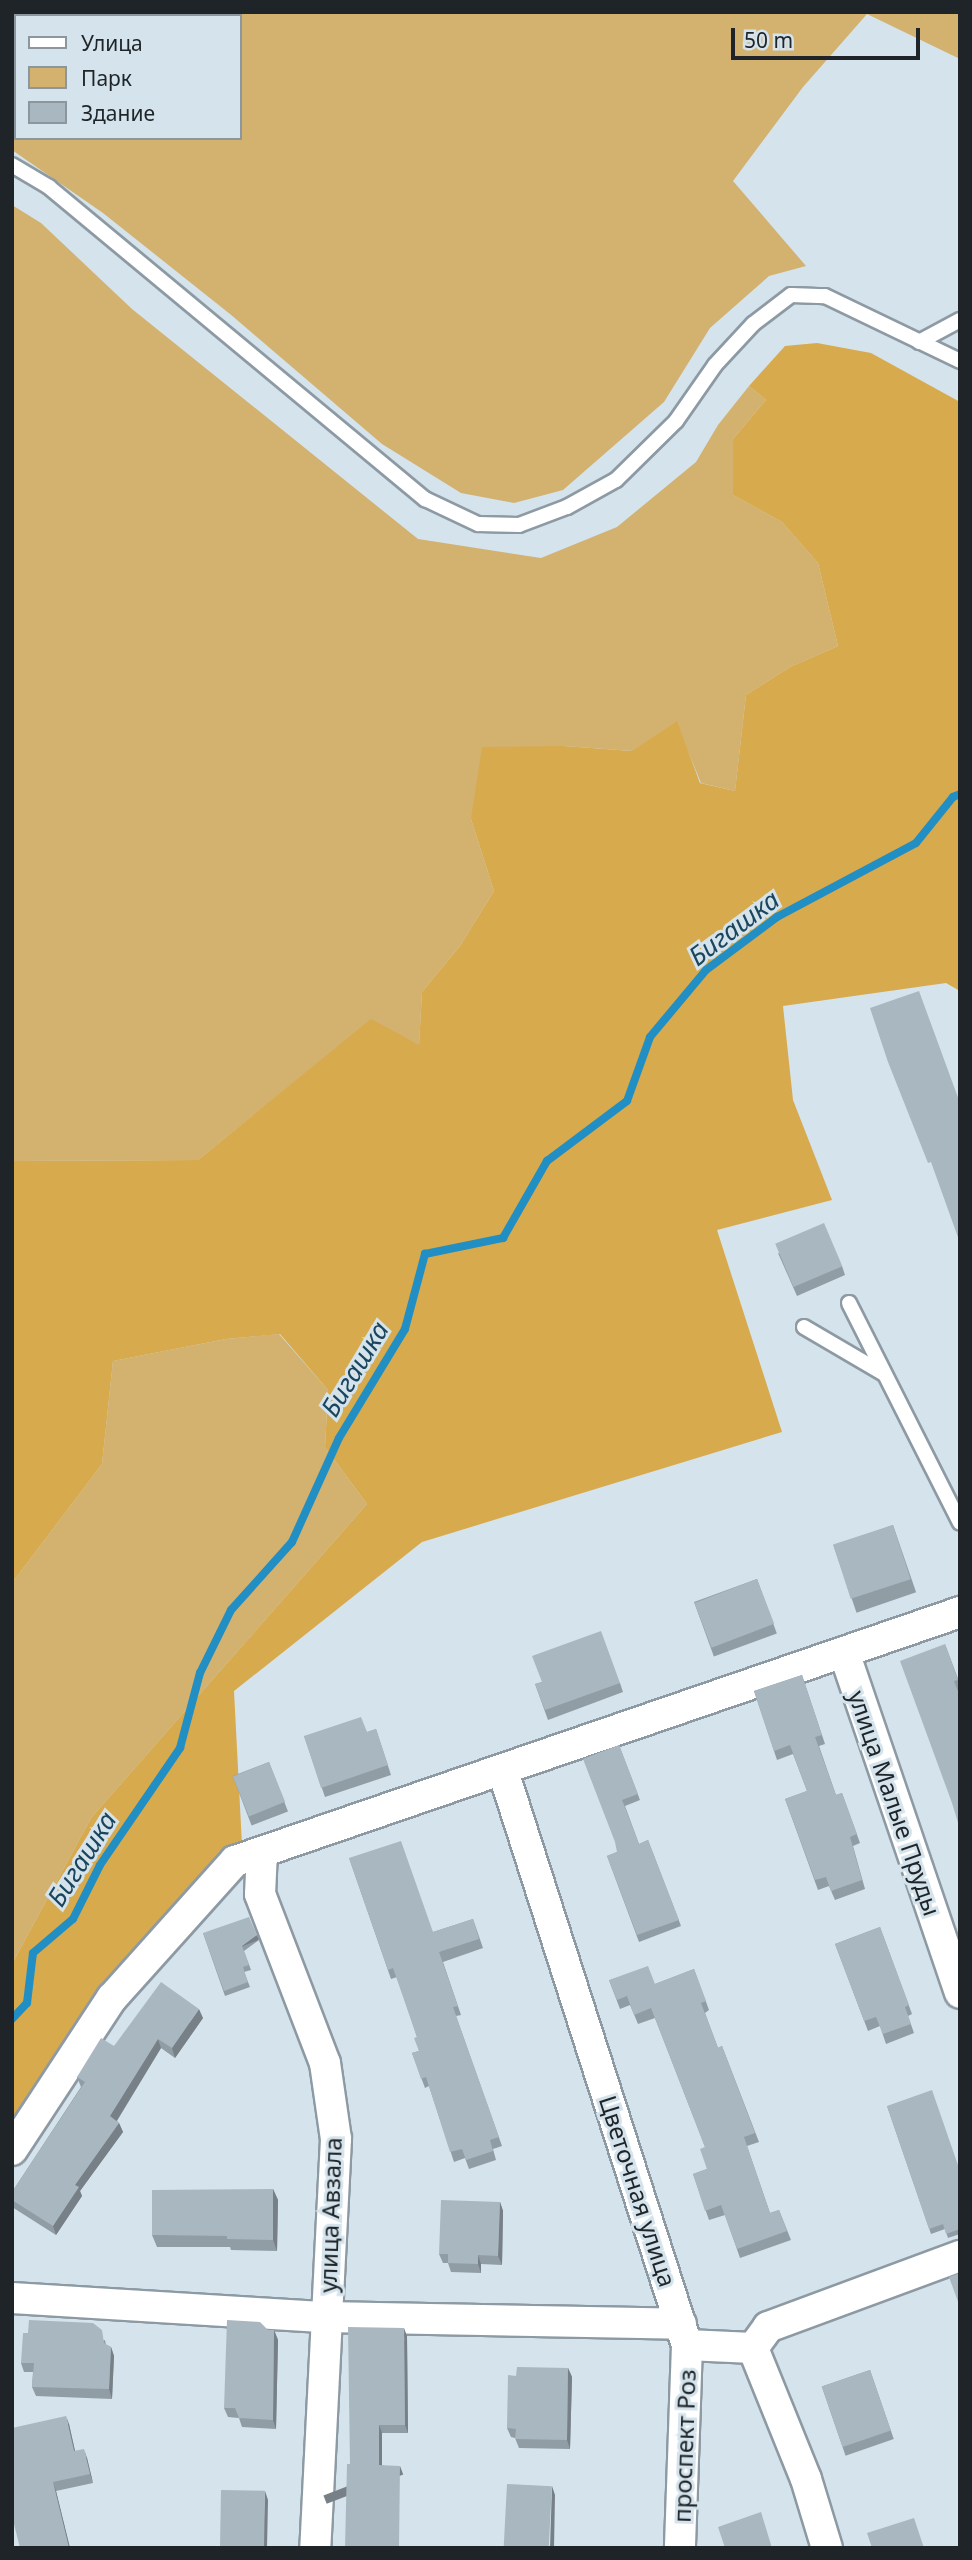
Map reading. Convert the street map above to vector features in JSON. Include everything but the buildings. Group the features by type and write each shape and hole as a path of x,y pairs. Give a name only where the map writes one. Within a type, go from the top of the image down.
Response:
{"street":[{"path":"12,2150 112,1998 248,1856 503,1771 960,1612"},
{"name":"улица Малые Пруды","path":"844,1652 960,1993"},
{"name":"Цветочная улица","path":"503,1771 684,2334"},
{"name":"улица Авзала","path":"248,1856 324,2063 336,2138 315,2548"},
{"path":"753,2348 768,2327 960,2256"},
{"path":"12,2298 325,2317 684,2334 753,2348"},
{"name":"проспект Роз","path":"680,2548 684,2334"},
{"path":"753,2348 806,2479 827,2548"}],"lane":[{"path":"12,165 49,187 425,499 478,524 519,525 567,507 616,480 676,421 715,365 752,324 791,295 825,296 960,361"},
{"path":"919,342 960,320"},
{"path":"849,1303 960,1523"},
{"path":"804,1327 884,1374"}],"green space":[{"path":"12,12 960,12 960,59 867,14 803,87 733,181 806,266 769,276 710,328 664,402 563,490 514,503 461,493 382,444 230,314 103,213 12,150"},
{"path":"12,205 41,223 132,309 418,539 541,558 617,527 696,462 718,425 749,386 766,400 733,439 733,495 782,522 818,563 838,646 790,667 746,695 735,791 701,783 676,722 633,751 564,746 471,819 494,891 460,946 422,992 419,1046 371,1020 198,1160 12,1161"},
{"path":"279,1334 328,1390 325,1447 367,1504 91,1818 12,1964 12,1583 102,1464 113,1361 226,1339"}],"shaded area":[{"path":"817,343 871,353 960,402 960,991 946,983 783,1006 793,1100 832,1200 717,1230 782,1432 422,1542 234,1691 242,1845 101,1986 12,2121 12,1964 91,1818 367,1504 325,1447 328,1390 280,1334 226,1339 113,1361 102,1464 12,1583 12,1161 198,1160 371,1019 419,1045 422,992 460,946 494,891 471,819 482,747 564,746 632,751 677,721 700,783 735,791 746,695 790,667 838,646 818,563 782,522 733,495 733,439 766,400 749,386 785,346"}],"waterway":[{"name":"Бигашка","path":"12,2019 27,2003 33,1953 73,1919 100,1865 180,1748 200,1673 231,1610 292,1542 339,1438 405,1329 425,1254 503,1238 547,1161 627,1101 650,1037 706,970 777,917 916,843 953,797 960,794"}]}
